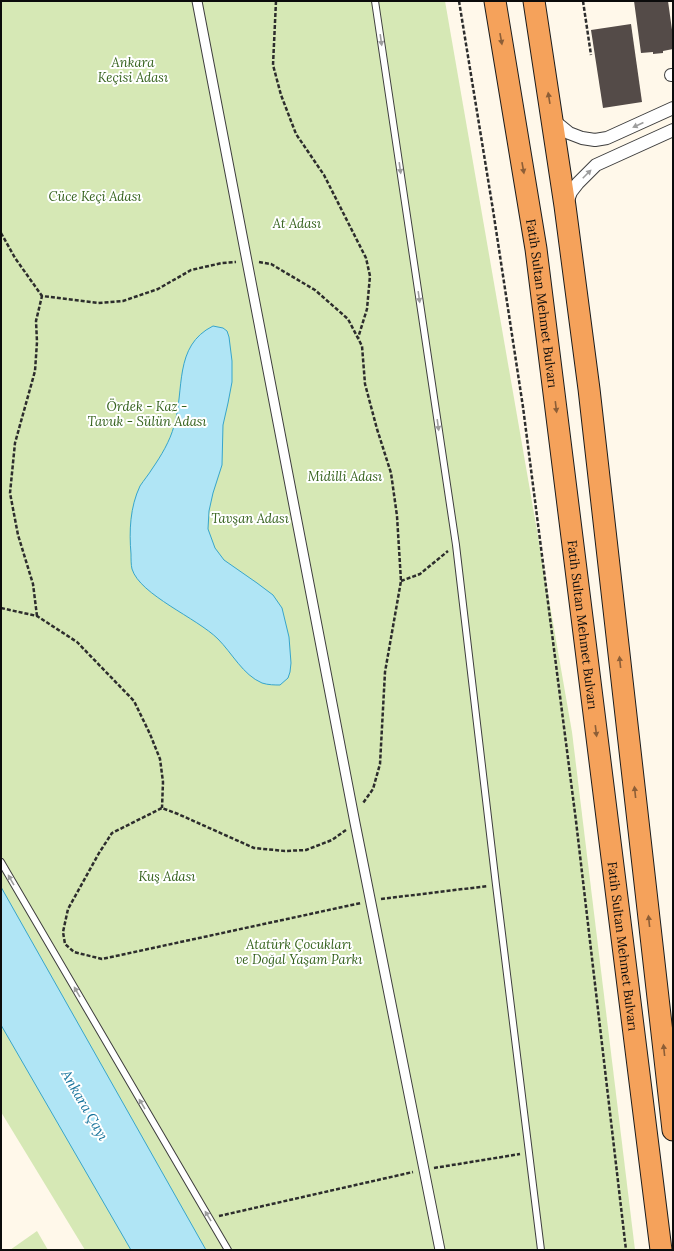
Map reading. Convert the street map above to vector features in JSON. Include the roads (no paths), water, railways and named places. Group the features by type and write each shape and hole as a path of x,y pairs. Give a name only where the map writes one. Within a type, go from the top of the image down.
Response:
{"highway":[{"name":"Fatih Sultan Mehmet Bulvarı","path":"495,1 536,249 661,1250"},
{"path":"534,1 553,120 589,389 673,1130"}],"street":[{"path":"197,1 440,1250"},
{"path":"553,120 569,134 595,140 607,138 673,108"},
{"path":"565,206 571,192 596,165 673,130"}],"lane":[{"path":"375,1 456,545 540,1250"},
{"path":"1,862 228,1250"}],"water":[{"path":"213,326 223,328 227,331 232,361 232,382 223,425 222,465 209,511 208,529 215,548 224,560 273,595 282,608 289,637 291,663 288,678 280,685 269,685 262,683 249,675 218,639 209,631 157,597 137,579 132,569 130,528 134,502 140,486 162,454 172,432 177,412 186,357 192,345 200,335"},
{"name":"Ankara Çayı","path":"1,887 206,1250 131,1250 1,1025"}],"park label":[{"name":"Ankara Keçisi Adası","path":"133,70"},
{"name":"Cüce Keçi Adası","path":"95,196"},
{"name":"At Adası","path":"297,223"},
{"name":"Ördek - Kaz - Tavuk - Sülün Adası","path":"147,414"},
{"name":"Midilli Adası","path":"345,476"},
{"name":"Tavşan Adası","path":"250,518"},
{"name":"Kuş Adası","path":"167,876"},
{"name":"Atatürk Çocukları ve Doğal Yaşam Parkı","path":"299,952"}]}
